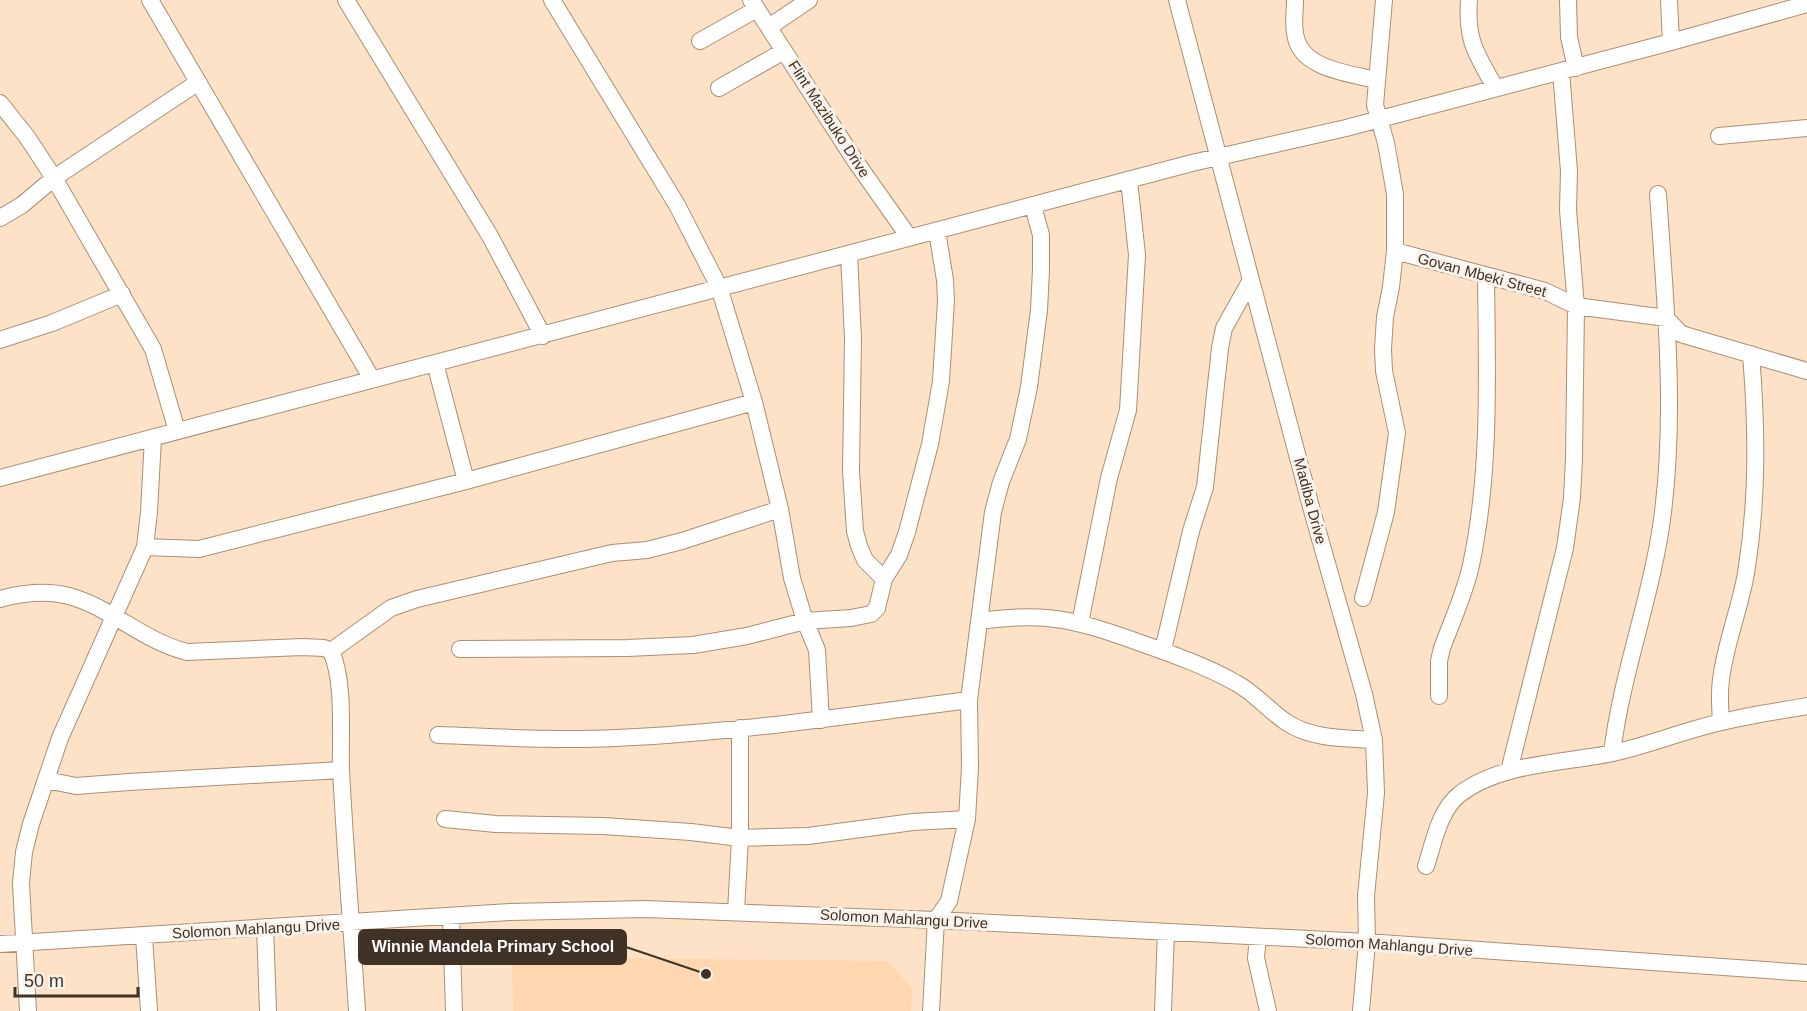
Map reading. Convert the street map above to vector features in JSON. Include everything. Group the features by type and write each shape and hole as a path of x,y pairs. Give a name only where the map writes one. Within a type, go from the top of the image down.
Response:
{"street":[{"path":"150,0 372,380"},
{"path":"346,0 490,236 543,336"},
{"path":"552,0 677,205 719,287 754,402 780,509 792,578 805,621 818,650 821,720"},
{"path":"769,27 809,0"},
{"name":"Madiba Drive","path":"1177,0 1311,507 1364,694 1374,740 1376,793 1366,896 1367,942 1361,1011"},
{"path":"1295,0 1295,34 1299,46 1308,58 1320,65 1376,80"},
{"path":"1363,598 1386,512 1397,433 1384,371 1383,348 1385,317 1395,251 1395,194 1386,143 1375,105 1384,0"},
{"path":"1469,0 1468,24 1471,40 1495,87"},
{"path":"1509,771 1565,548 1574,459 1576,306 1568,210 1568,0"},
{"path":"1669,0 1671,42"},
{"path":"700,41 754,4"},
{"name":"Flint Mazibuko Drive","path":"754,4 856,162 909,237"},
{"path":"0,478 1218,156 1346,128 1671,42 1772,6 1807,4"},
{"path":"719,88 784,51"},
{"path":"0,218 22,205 54,178 197,83"},
{"path":"0,103 27,137 54,178 153,349 177,431"},
{"path":"1719,136 1807,128"},
{"path":"1080,624 1109,478 1128,410 1137,255 1129,180"},
{"path":"1612,753 1621,694 1640,626 1663,513 1670,437 1666,318 1658,194"},
{"path":"931,1011 936,920 952,893 968,819 969,700 993,512 1001,482 1018,439 1029,387 1039,310 1041,235 1033,206"},
{"path":"460,649 627,648 693,645 747,636 805,621 851,618 871,614 877,608 884,579 899,555 907,532 930,444 938,401 946,301 937,231"},
{"name":"Govan Mbeki Street","path":"1395,251 1545,291 1576,306 1666,318"},
{"path":"849,254 853,338 851,471 855,531 865,560 884,579"},
{"path":"1439,696 1439,661 1471,567 1481,491 1488,392 1486,276"},
{"path":"1163,650 1191,531 1205,487 1224,328 1251,280"},
{"path":"0,340 52,323 122,294"},
{"path":"1666,318 1681,334 1807,371"},
{"path":"1721,722 1720,682 1741,597 1750,543 1757,450 1751,354"},
{"path":"435,363 466,481"},
{"path":"145,547 199,549 466,481 754,402"},
{"path":"28,1011 21,883 24,852 31,824 69,717 145,547 153,438"},
{"path":"332,651 391,608 417,599 612,553 647,550 780,509"},
{"path":"0,599 19,594 57,593 88,603 154,640 187,652 302,647 324,648 332,651"},
{"path":"979,621 1001,618 1047,618 1080,624 1163,650 1219,674 1248,689 1285,722 1302,731 1323,736 1374,740"},
{"path":"332,651 339,688 341,770 357,1011"},
{"path":"438,735 530,739 615,738 821,720 969,700"},
{"path":"1426,866 1446,808 1472,786 1509,771 1612,753 1654,743 1721,722 1807,706"},
{"path":"735,912 740,838 740,728"},
{"path":"46,780 76,786 95,786 341,770"},
{"path":"445,819 496,824 603,826 740,838 808,836 913,822 968,819"},
{"name":"Solomon Mahlangu Drive","path":"0,944 510,912 645,909 936,920 1367,942 1807,974"},
{"path":"451,916 454,1011"},
{"path":"266,927 268,1011"},
{"path":"1163,1011 1166,932"},
{"path":"144,936 148,1011"},
{"path":"1258,937 1256,958 1268,1011"}],"shaded area":[{"path":"512,957 887,961 912,988 911,1011 513,1011"}],"place":[{"name":"Winnie Mandela Primary School","path":"706,974"}]}
